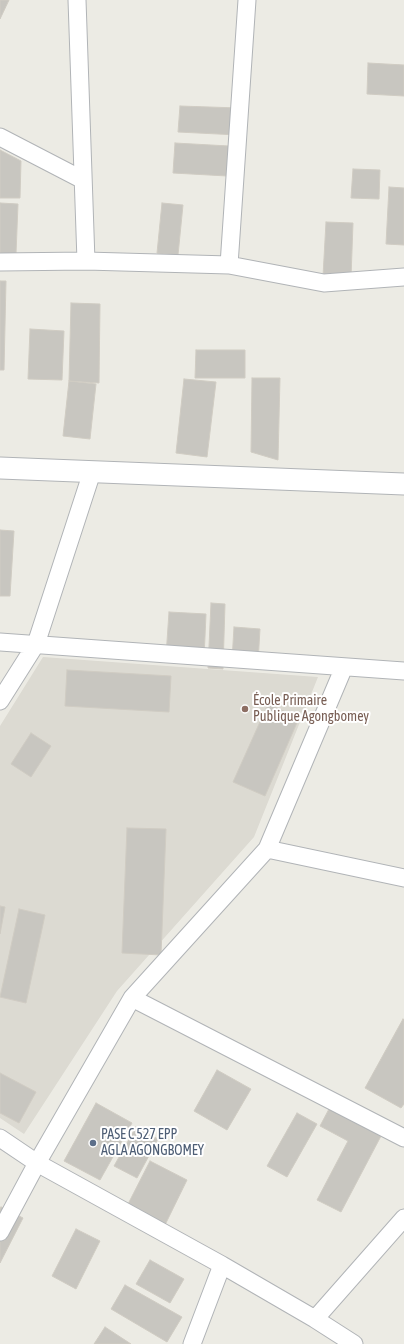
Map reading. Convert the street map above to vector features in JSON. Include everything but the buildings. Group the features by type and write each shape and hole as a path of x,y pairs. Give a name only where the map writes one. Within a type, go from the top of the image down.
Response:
{"street":[{"path":"76,0 86,261"},
{"path":"228,265 247,0"},
{"path":"0,137 83,180"},
{"path":"0,262 86,261 228,265 324,283 404,277"},
{"path":"0,468 404,484"},
{"path":"0,701 36,644 92,472"},
{"path":"0,642 404,671"},
{"path":"0,1232 37,1163 132,998 267,848 344,667"},
{"path":"267,848 404,878"},
{"path":"132,998 404,1138"},
{"path":"0,1138 37,1163 315,1319 354,1344"},
{"path":"315,1319 404,1218"},
{"path":"192,1344 222,1266"}],"shaded area":[{"path":"43,657 318,677 254,837 117,991 24,1134 0,1118 0,726"}],"place":[{"name":"École Primaire Publique Agongbomey","path":"245,709"},
{"name":"PASE C 527 EPP AGLA AGONGBOMEY","path":"93,1143"}]}
